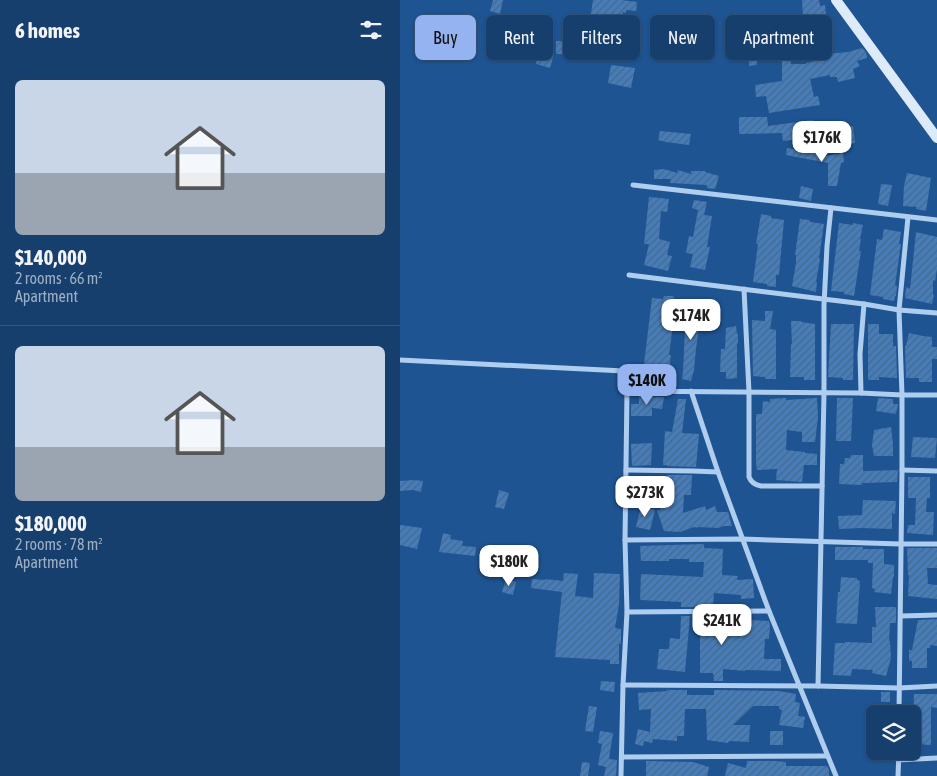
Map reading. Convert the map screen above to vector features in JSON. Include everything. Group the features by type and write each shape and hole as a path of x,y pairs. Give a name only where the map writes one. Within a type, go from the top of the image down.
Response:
{"main road":[{"path":"836,0 937,138"}],"street":[{"path":"633,185 937,220"},
{"path":"818,686 824,299 831,208"},
{"path":"899,705 902,395 899,310 908,217"},
{"path":"629,275 899,310 937,313"},
{"path":"744,289 749,392 749,476 755,485 761,486 822,486"},
{"path":"862,393 860,354 864,304"},
{"path":"400,360 624,371"},
{"path":"621,776 627,612 625,540 627,391 937,395"},
{"path":"691,391 742,539 836,776"},
{"path":"626,470 718,472"},
{"path":"902,470 937,471"},
{"path":"625,540 742,539 937,544"},
{"path":"627,612 770,611"},
{"path":"901,616 937,615"},
{"path":"623,685 899,688 937,686"},
{"path":"622,756 827,756"},
{"path":"921,759 937,758"},
{"path":"898,760 898,776"}],"building":[{"path":"493,0 503,0 500,14 490,11"},
{"path":"593,0 637,2 636,11 626,10 626,13 623,12 622,15 591,15"},
{"path":"802,0 819,0 820,6 825,5 826,14 803,15"},
{"path":"556,41 563,41 563,54 556,54"},
{"path":"862,48 866,52 867,58 857,61 860,66 853,69 855,78 838,82 837,77 830,77 830,75 810,79 814,97 818,96 820,105 769,113 766,96 756,97 755,85 782,81 782,60 791,60 791,64 806,64 822,60 832,60 832,53"},
{"path":"537,60 552,60 550,68 536,64"},
{"path":"749,60 757,60 757,65 749,66"},
{"path":"611,65 635,68 631,88 608,83"},
{"path":"739,117 767,117 768,126 813,120 816,137 783,141 782,133 739,134"},
{"path":"853,126 855,143 837,145 836,128"},
{"path":"660,131 691,134 689,145 658,140"},
{"path":"787,148 821,154 820,157 843,153 844,162 841,163 837,186 828,186 828,163 786,155"},
{"path":"664,169 677,173 678,170 691,174 691,171 705,171 719,176 715,189 707,188 707,185 670,183 671,179 654,179 654,170"},
{"path":"907,173 931,178 926,211 916,209 917,207 903,206"},
{"path":"881,184 892,185 888,206 878,204"},
{"path":"801,186 813,189 811,201 799,198"},
{"path":"649,197 669,199 667,212 661,211 659,239 670,242 667,255 672,256 668,271 644,265 649,244 644,244"},
{"path":"694,200 707,202 704,215 712,216 707,247 710,247 705,270 690,267 693,254 686,253 689,236 693,237 698,210 692,208"},
{"path":"761,214 784,220 779,275 776,275 776,287 753,282"},
{"path":"800,219 824,224 816,292 792,286"},
{"path":"839,223 863,225 854,296 844,294 844,292 831,291"},
{"path":"884,229 901,232 894,301 870,295 877,239 882,240"},
{"path":"916,232 937,237 937,269 935,281 933,280 934,295 932,304 905,298 906,287 910,289"},
{"path":"664,296 674,296 673,310 675,310 668,377 657,375 658,367 644,364 652,298 663,299"},
{"path":"691,302 701,304 699,314 701,314 691,381 682,379 685,330"},
{"path":"765,311 773,311 770,329 776,330 776,379 753,376 752,320 765,321"},
{"path":"791,321 815,324 815,380 804,380 804,377 790,377"},
{"path":"831,324 854,324 853,380 828,377"},
{"path":"868,324 879,324 879,334 893,334 893,346 896,346 897,378 879,377 879,380 868,380"},
{"path":"736,326 738,334 737,378 726,379 726,372 720,372 721,349 725,349 726,328"},
{"path":"909,333 932,337 932,347 937,347 937,359 932,359 932,382 919,382 919,378 906,378 905,346"},
{"path":"639,395 664,397 662,409 652,408 652,416 631,416 631,404 639,404"},
{"path":"786,398 786,400 817,398 818,417 815,442 802,442 802,432 787,430 786,450 817,454 817,465 804,465 802,482 776,480 777,469 757,470 756,414 762,414 763,401 770,402 770,399"},
{"path":"837,398 853,398 851,441 836,441"},
{"path":"878,398 893,399 893,404 898,404 896,414 876,411"},
{"path":"678,399 686,399 682,433 699,434 696,467 663,465 665,431 672,432"},
{"path":"891,427 893,456 874,456 872,445 874,430"},
{"path":"913,437 937,438 935,458 911,457"},
{"path":"652,443 651,465 632,466 631,444"},
{"path":"851,455 863,455 863,471 898,470 897,482 862,483 862,485 839,484 840,464 844,464 845,458 850,458"},
{"path":"667,475 692,475 691,495 684,495 683,513 705,506 706,510 715,506 717,512 728,512 732,526 718,528 694,527 680,532 664,531 657,510 660,511 661,504 672,504 673,484 666,483"},
{"path":"908,477 930,477 930,498 927,498 926,512 934,512 933,535 907,533 908,525 915,525 916,498 908,498"},
{"path":"400,481 423,481 421,492 413,490 400,491"},
{"path":"499,490 509,493 504,509 495,507"},
{"path":"863,500 896,501 895,514 892,513 892,529 839,529 838,516 862,515"},
{"path":"641,506 655,510 650,530 636,527"},
{"path":"400,525 422,528 417,549 400,545"},
{"path":"443,533 451,535 450,539 463,541 462,546 476,547 475,556 439,552"},
{"path":"704,544 704,548 723,549 722,575 738,576 737,580 753,579 754,598 741,599 741,595 714,593 713,607 681,607 681,602 640,600 641,574 703,577 704,562 689,562 689,559 641,561 640,546"},
{"path":"835,547 884,549 884,564 894,565 891,594 874,592 875,589 872,588 873,563 868,563 868,560 835,560"},
{"path":"907,548 937,548 937,568 927,568 928,584 937,585 937,599 908,596"},
{"path":"564,573 578,574 575,596 593,598 594,573 620,574 619,604 615,628 621,629 619,664 610,664 610,660 555,657 562,592 531,588 532,579 563,581"},
{"path":"841,577 857,578 860,581 857,624 836,623"},
{"path":"506,579 516,582 513,595 502,592"},
{"path":"875,607 896,607 896,623 890,623 889,641 891,658 886,676 872,673 873,670 852,669 851,676 833,675 835,643 872,643 872,627 876,627"},
{"path":"681,616 690,616 685,672 657,669 659,649 669,649 670,638 680,639"},
{"path":"690,616 736,616 750,617 750,620 769,621 769,639 765,639 764,659 781,659 781,671 723,669 723,681 714,681 713,673 700,673 700,617"},
{"path":"937,619 937,646 930,645 930,648 927,648 927,668 912,668 912,661 909,661 909,650 912,650 918,620"},
{"path":"601,681 615,682 614,692 600,690"},
{"path":"687,690 687,695 714,695 714,690 779,691 796,694 795,702 800,703 798,716 805,717 803,728 779,725 782,710 779,709 779,706 753,706 733,725 750,725 749,742 729,741 728,743 707,740 706,709 685,709 684,736 677,736 677,741 653,739 652,743 644,741 643,746 635,744 638,729 650,732 651,709 639,710 638,693"},
{"path":"881,692 890,692 890,702 881,702"},
{"path":"914,694 937,694 937,708 931,707 931,745 921,744 921,705 914,705"},
{"path":"589,706 597,707 593,732 585,731"},
{"path":"600,731 613,733 609,759 617,760 616,776 604,776 606,767 598,765 602,744 598,743"},
{"path":"770,731 783,731 783,745 770,745"},
{"path":"646,761 693,762 709,767 707,776 646,776"},
{"path":"747,761 786,762 786,766 827,766 829,776 725,776 728,763 746,768"},
{"path":"582,762 590,763 588,776 580,776"}]}
